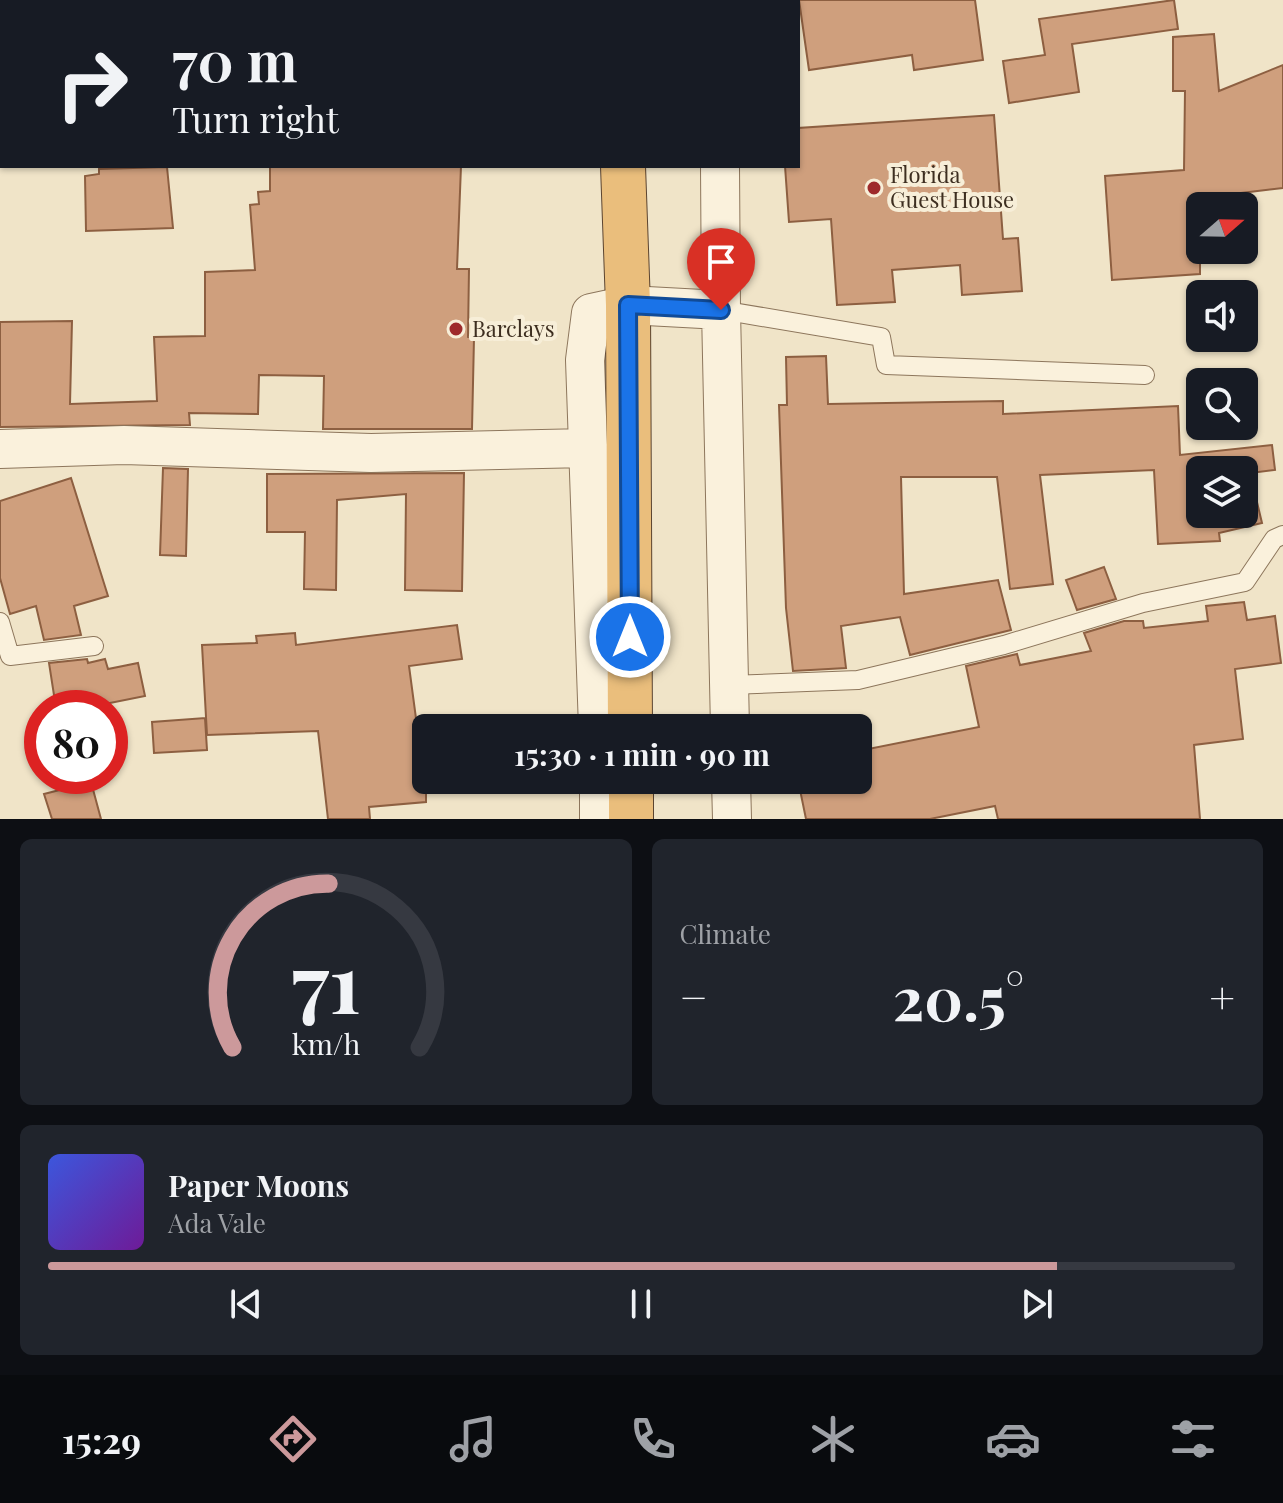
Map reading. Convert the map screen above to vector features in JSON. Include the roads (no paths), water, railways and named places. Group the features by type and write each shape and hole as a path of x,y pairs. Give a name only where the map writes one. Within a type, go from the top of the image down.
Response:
{"highway":[{"path":"623,168 628,305 630,714"},
{"path":"631,794 631,819"}],"street":[{"path":"720,168 730,714"},
{"path":"597,714 585,360 591,313 628,305 721,310"},
{"path":"0,449 124,445 371,453 587,448"},
{"path":"599,794 599,819"},
{"path":"731,794 732,819"}],"lane":[{"path":"721,310 881,337 886,365 1145,375"},
{"path":"729,685 858,680 1004,645 1143,603 1245,582 1274,539 1283,535"},
{"path":"0,622 10,656 94,646"}],"place":[{"name":"Florida Guest House","path":"874,188"},
{"name":"Barclays","path":"456,329"}]}
